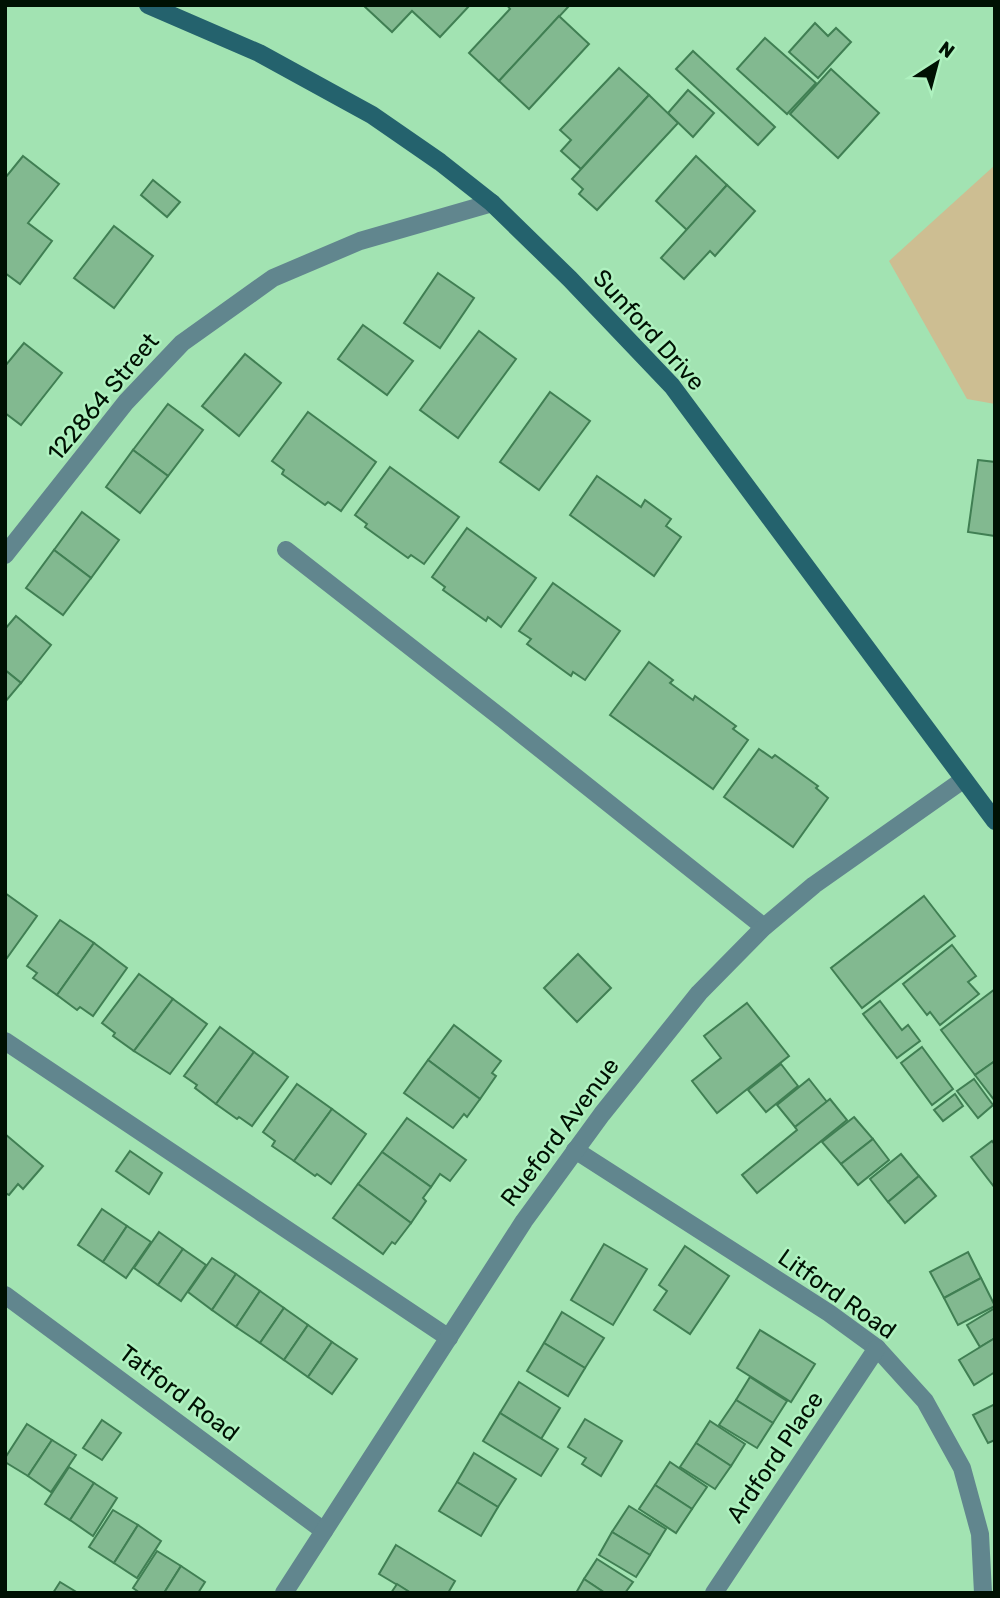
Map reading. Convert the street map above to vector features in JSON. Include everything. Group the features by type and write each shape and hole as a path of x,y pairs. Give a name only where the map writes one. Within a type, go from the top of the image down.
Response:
{"street":[{"name":"Sunford Drive","path":"148,5 259,52 372,115 440,162 492,203 570,279 672,386 995,821"},
{"name":"122864 Street","path":"5,555 126,402 182,342 273,278 360,241 492,203"},
{"path":"286,550 764,927"},
{"name":"Rueford Avenue","path":"284,1593 524,1221 575,1150 699,993 764,927 814,885 963,779"},
{"path":"5,1041 449,1338"},
{"name":"Litford Road","path":"575,1150 829,1313 877,1348 925,1401 962,1468 980,1534 983,1593"},
{"name":"Tatford Road","path":"5,1295 324,1531"},
{"name":"Ardford Place","path":"714,1593 877,1348"}],"shaded area":[{"path":"995,165 995,404 967,399 889,261"}],"building":[{"path":"363,5 470,5 440,37 412,11 392,32"},
{"path":"507,5 569,6 499,81 469,53 510,9"},
{"path":"559,16 589,44 529,109 499,81"},
{"path":"815,23 828,36 836,28 851,42 818,78 789,52"},
{"path":"765,38 816,83 787,114 737,69"},
{"path":"693,51 775,127 758,145 676,69"},
{"path":"619,68 649,95 581,169 561,151 571,140 560,130"},
{"path":"831,69 879,113 838,158 790,114"},
{"path":"688,90 714,113 693,137 668,113"},
{"path":"649,95 678,123 597,210 579,194 583,189 572,179"},
{"path":"23,156 59,184 28,223 52,241 20,284 5,273 5,178"},
{"path":"696,156 727,185 687,230 656,201"},
{"path":"153,180 180,202 167,217 141,195"},
{"path":"727,185 755,211 715,256 710,251 684,279 661,258"},
{"path":"114,226 153,256 114,308 74,278"},
{"path":"438,273 474,298 440,348 404,323"},
{"path":"363,325 413,361 387,395 338,359"},
{"path":"479,331 516,359 458,438 420,410"},
{"path":"24,343 62,373 21,425 5,413 5,366"},
{"path":"245,354 281,383 239,436 202,406"},
{"path":"550,392 590,421 539,490 500,462"},
{"path":"168,404 203,430 168,476 133,450"},
{"path":"308,412 376,462 341,511 328,502 325,505 282,474 284,470 272,461"},
{"path":"133,450 168,476 140,513 106,487"},
{"path":"978,460 995,462 995,536 968,532"},
{"path":"390,467 459,517 424,564 411,555 408,558 365,527 367,524 355,515"},
{"path":"597,476 641,507 645,500 671,519 666,526 681,537 654,576 570,515"},
{"path":"82,512 119,540 91,578 54,550"},
{"path":"467,528 536,578 501,627 488,617 486,621 443,590 445,587 432,577"},
{"path":"54,550 91,578 63,615 26,588"},
{"path":"553,583 620,631 585,680 573,672 571,676 527,644 531,639 519,631"},
{"path":"16,616 51,645 21,683 5,670 5,629"},
{"path":"649,662 673,680 670,683 693,700 695,696 736,726 733,729 748,740 713,789 610,715"},
{"path":"5,670 21,683 5,702"},
{"path":"759,749 772,758 775,755 818,786 816,788 828,798 793,847 724,797"},
{"path":"5,893 37,916 7,958 5,957"},
{"path":"924,896 955,936 862,1008 831,968"},
{"path":"60,920 94,943 57,995 33,978 37,973 27,966"},
{"path":"94,943 127,968 93,1016 80,1007 77,1010 57,995"},
{"path":"952,945 976,976 968,982 979,994 940,1025 930,1012 927,1015 903,984"},
{"path":"578,954 611,988 577,1022 544,988"},
{"path":"139,974 173,999 134,1051 113,1036 115,1033 102,1023"},
{"path":"995,989 995,1061 975,1075 941,1030"},
{"path":"173,999 207,1024 170,1074 134,1051"},
{"path":"880,1001 902,1030 908,1025 920,1041 897,1058 863,1014"},
{"path":"747,1003 789,1056 717,1113 692,1081 721,1058 704,1036"},
{"path":"454,1025 501,1061 492,1073 496,1076 480,1099 428,1060"},
{"path":"220,1027 254,1052 216,1104 184,1076"},
{"path":"922,1047 953,1089 932,1105 901,1063"},
{"path":"254,1052 288,1077 252,1126 216,1104"},
{"path":"428,1060 480,1099 467,1117 464,1114 453,1128 404,1093"},
{"path":"995,1061 995,1101 975,1075"},
{"path":"781,1064 798,1086 766,1112 748,1090"},
{"path":"809,1079 827,1102 795,1127 777,1105"},
{"path":"974,1079 993,1105 978,1118 957,1091"},
{"path":"297,1084 332,1109 294,1161 272,1146 275,1141 263,1132"},
{"path":"955,1094 963,1106 943,1121 934,1110"},
{"path":"830,1099 847,1120 757,1193 742,1175"},
{"path":"332,1109 366,1134 331,1184 294,1161"},
{"path":"854,1117 873,1139 841,1164 822,1142"},
{"path":"407,1118 466,1160 450,1181 440,1174 431,1187 382,1152"},
{"path":"5,1134 43,1166 23,1189 18,1184 9,1195 5,1193"},
{"path":"873,1139 889,1160 858,1185 841,1164"},
{"path":"992,1141 995,1145 995,1188 971,1157"},
{"path":"130,1151 162,1173 149,1194 116,1171"},
{"path":"382,1152 431,1187 423,1198 426,1201 411,1223 358,1184"},
{"path":"901,1154 919,1176 888,1202 870,1179"},
{"path":"919,1176 936,1196 905,1223 888,1202"},
{"path":"358,1184 411,1223 395,1244 392,1242 383,1254 333,1218"},
{"path":"102,1209 127,1226 103,1262 78,1245"},
{"path":"127,1226 151,1242 126,1278 103,1262"},
{"path":"159,1232 183,1249 158,1285 134,1268"},
{"path":"604,1244 647,1269 613,1325 571,1300"},
{"path":"685,1246 729,1276 690,1334 654,1310 667,1291 659,1285"},
{"path":"183,1249 206,1265 181,1301 158,1285"},
{"path":"968,1252 981,1278 944,1298 930,1272"},
{"path":"212,1258 236,1274 212,1310 188,1292"},
{"path":"236,1274 260,1291 236,1327 212,1310"},
{"path":"981,1278 995,1306 958,1325 944,1298"},
{"path":"260,1291 284,1308 260,1343 236,1327"},
{"path":"284,1308 308,1325 284,1360 260,1343"},
{"path":"995,1308 995,1338 980,1347 967,1325"},
{"path":"562,1312 604,1338 585,1368 544,1343"},
{"path":"308,1325 332,1342 308,1377 284,1360"},
{"path":"760,1330 815,1364 791,1402 737,1368"},
{"path":"995,1338 995,1372 974,1385 959,1360"},
{"path":"332,1342 357,1359 332,1394 308,1377"},
{"path":"544,1343 585,1368 568,1396 527,1371"},
{"path":"750,1377 787,1401 773,1423 736,1400"},
{"path":"519,1382 560,1408 541,1439 500,1413"},
{"path":"736,1400 773,1423 757,1448 719,1425"},
{"path":"995,1404 995,1440 988,1443 973,1415"},
{"path":"500,1413 558,1449 541,1476 483,1441"},
{"path":"585,1419 622,1441 601,1476 582,1464 586,1458 568,1447"},
{"path":"102,1420 121,1433 102,1460 83,1448"},
{"path":"710,1421 745,1444 731,1466 696,1443"},
{"path":"27,1424 52,1440 28,1476 5,1462"},
{"path":"52,1440 76,1455 51,1492 28,1476"},
{"path":"696,1443 731,1466 715,1489 680,1467"},
{"path":"474,1453 516,1479 498,1507 457,1482"},
{"path":"670,1462 707,1487 692,1509 655,1485"},
{"path":"69,1467 94,1483 70,1520 45,1504"},
{"path":"457,1482 498,1507 481,1536 439,1511"},
{"path":"94,1483 117,1498 93,1536 70,1520"},
{"path":"655,1485 692,1509 676,1533 639,1509"},
{"path":"629,1506 666,1529 650,1555 612,1532"},
{"path":"113,1510 138,1525 114,1563 89,1547"},
{"path":"138,1525 161,1541 137,1578 114,1563"},
{"path":"612,1532 650,1555 636,1577 599,1555"},
{"path":"396,1545 455,1581 448,1593 411,1593 379,1574"},
{"path":"157,1551 181,1566 164,1593 140,1593 133,1588"},
{"path":"597,1559 633,1582 625,1593 605,1593 584,1579"},
{"path":"181,1566 205,1582 198,1593 164,1593"},
{"path":"584,1579 605,1593 576,1593"},
{"path":"60,1582 78,1593 53,1593"},
{"path":"397,1584 411,1593 391,1593"}]}
